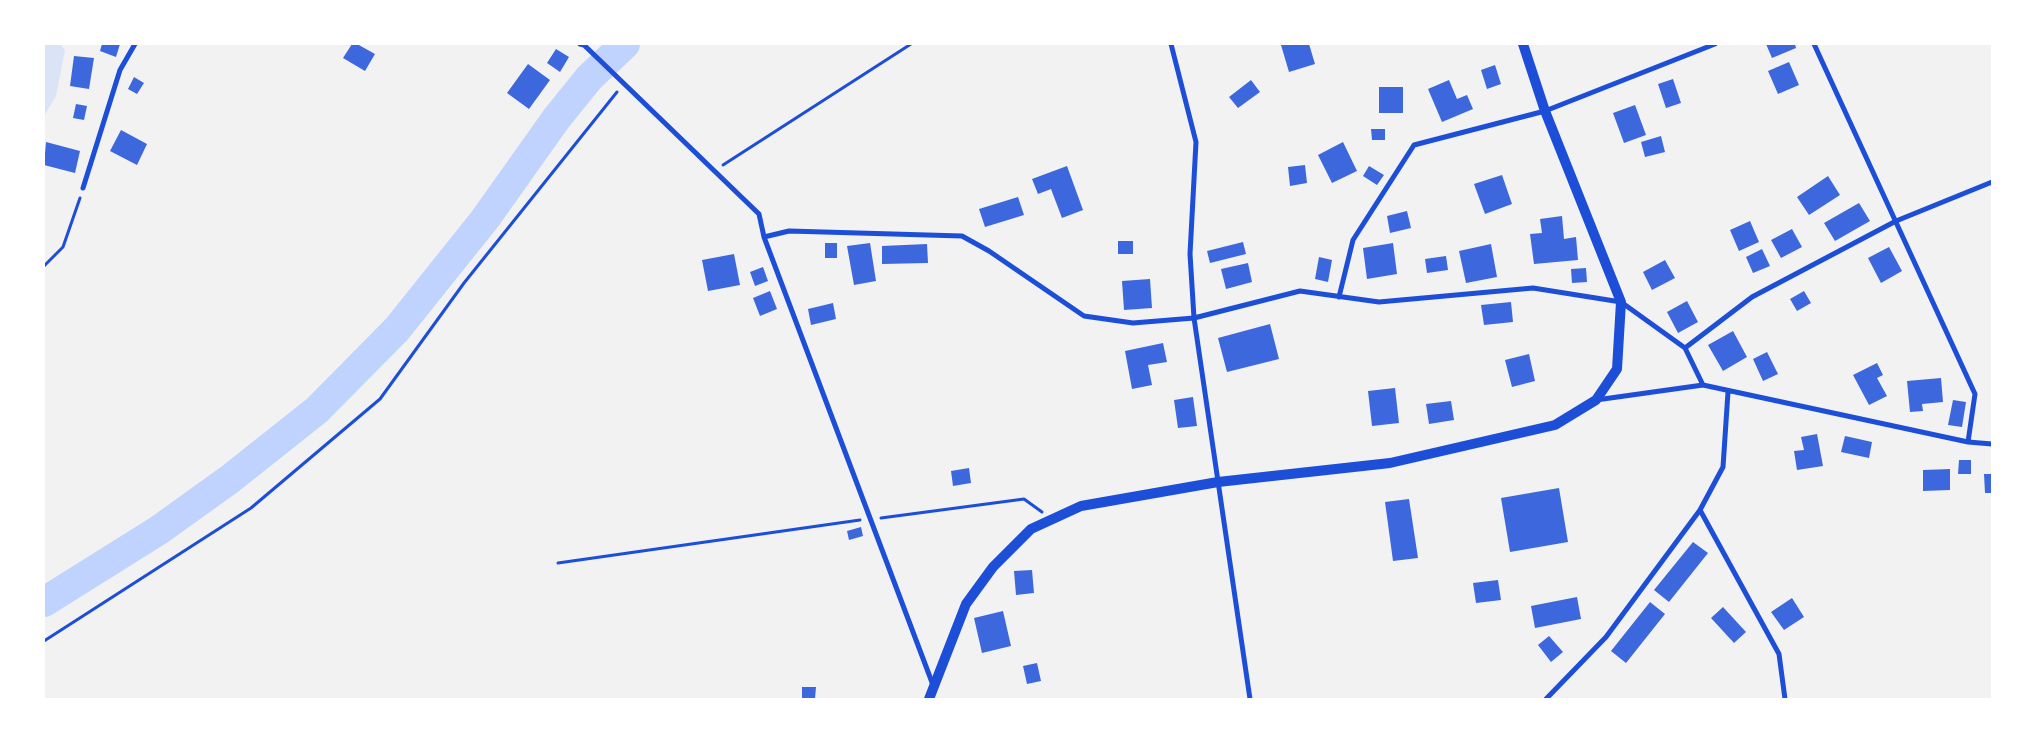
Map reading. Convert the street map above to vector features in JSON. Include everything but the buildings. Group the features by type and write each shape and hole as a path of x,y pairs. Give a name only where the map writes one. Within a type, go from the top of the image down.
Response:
{"main road":[{"path":"929,699 966,604 976,589 992,567 1031,529 1052,519 1082,506 1218,482 1390,462 1555,425 1596,400 1617,369 1621,302 1545,111 1523,44"}],"street":[{"path":"83,188 120,70 135,44"},
{"path":"582,44 759,214 764,238 934,687"},
{"path":"1170,44 1196,142 1190,254 1194,318 1250,699"},
{"path":"1338,296 1353,240 1414,145 1545,111 1716,44"},
{"path":"1814,44 1976,394 1968,442"},
{"path":"1685,348 1752,297 1896,222 1992,182"},
{"path":"764,238 789,231 962,236 989,251 1084,316 1133,323 1194,318 1300,291 1379,302 1533,288 1621,302 1685,348 1703,385"},
{"path":"1596,400 1703,385 1728,392 1968,442 1992,444"},
{"path":"1546,699 1606,637 1700,510 1723,467 1728,392"},
{"path":"1700,510 1779,654 1785,699"}],"path":[{"path":"714,171 912,44"},
{"path":"44,641 251,508 380,399 464,282 624,84"},
{"path":"44,266 64,246 83,188"},
{"path":"558,563 1024,499 1052,519"}],"shaded area":[{"path":"44,44 60,44 65,50 56,96 44,116"}],"waterway":[{"path":"44,602 159,530 230,479 317,410 397,329 485,219 556,119 589,78 625,44"}]}
